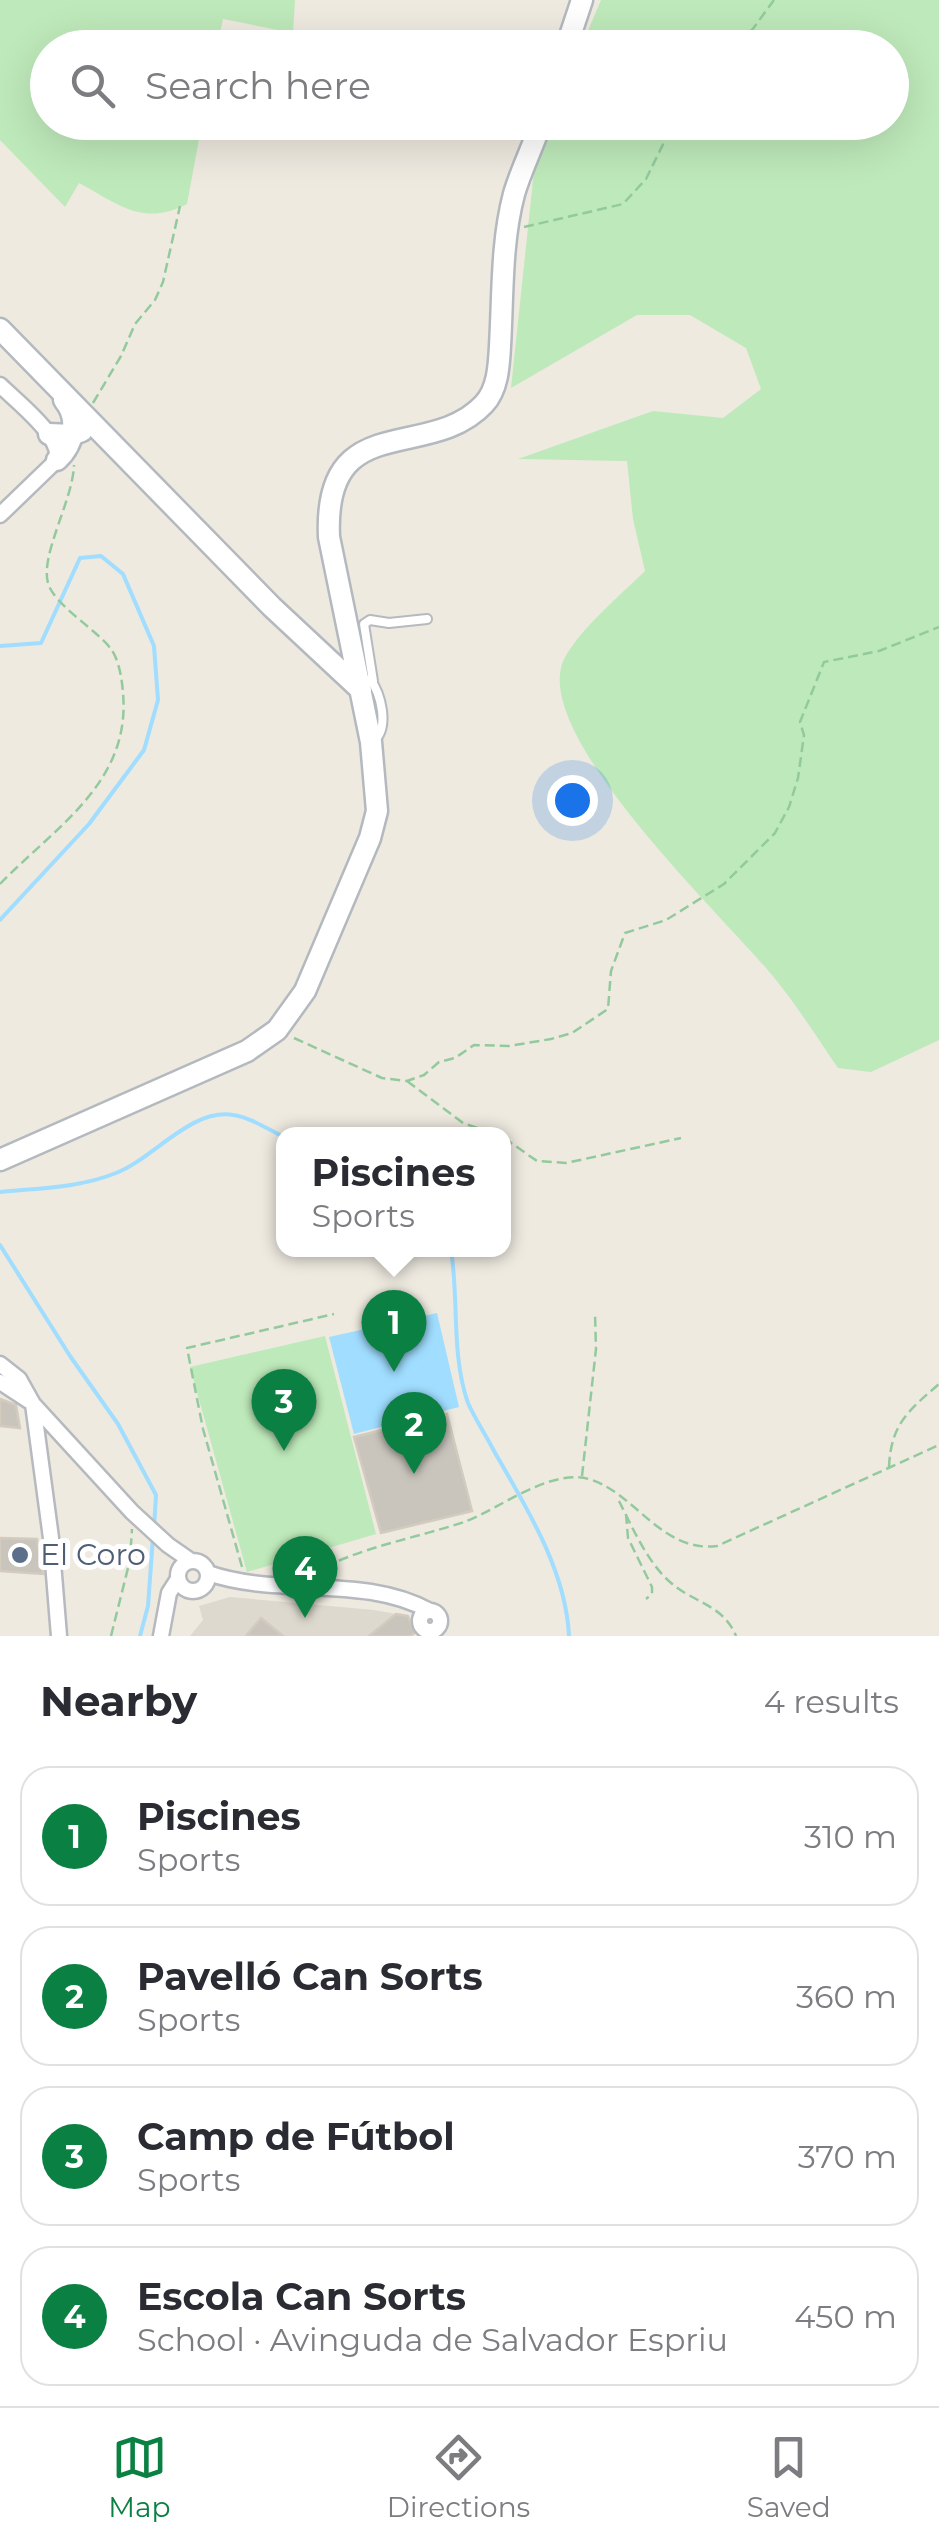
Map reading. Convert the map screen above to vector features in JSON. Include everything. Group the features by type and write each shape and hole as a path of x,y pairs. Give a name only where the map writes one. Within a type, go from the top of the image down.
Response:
{"main road":[{"path":"572,30 582,0"},
{"path":"0,1160 247,1052 277,1030 305,991 370,838 377,803 364,682 330,537 328,506 332,487 346,467 385,442 464,420 487,402 499,374 506,231 515,191 535,140"},
{"path":"0,328 54,384 70,408 74,434"},
{"path":"0,344 74,434"},
{"path":"49,434 109,441 272,607 364,682"}],"street":[{"path":"0,385 49,434"},
{"path":"0,515 74,434"},
{"path":"0,1364 19,1380 33,1404 66,1443 168,1545 183,1570 188,1591 240,1583"},
{"path":"0,1382 33,1404 43,1463 59,1636"},
{"path":"43,1463 54,1449 66,1443"},
{"path":"161,1636 169,1593 183,1570 204,1565 208,1574 201,1590"},
{"path":"208,1574 240,1583 381,1592 406,1600 426,1616 426,1630 437,1632"},
{"path":"48,1636 58,1606"}],"lane":[{"path":"364,682 364,624 370,620 428,620"}],"path":[{"path":"752,30 774,0"},
{"path":"506,231 623,204 646,180 665,140"},
{"path":"0,884 90,798 113,761 125,708 118,666 113,652 55,594 48,584 47,568 73,482 74,434 134,324 155,300 163,282 180,206"},
{"path":"277,1030 382,1078 406,1081 424,1075 440,1062 456,1058 474,1044 510,1046 551,1039 586,1025 608,1009 611,971 625,933 666,920 724,884 775,832 789,807 798,778 804,735 800,722 824,662 878,651 939,627"},
{"path":"406,1081 474,1127"},
{"path":"511,1143 537,1161 566,1163 681,1138"},
{"path":"582,1478 596,1349 594,1313"},
{"path":"240,1583 202,1429 187,1348 334,1314"},
{"path":"889,1468 894,1431 909,1410 939,1384"},
{"path":"293,1586 332,1562 468,1520 538,1487 582,1478 598,1482 686,1544 707,1548 728,1544 939,1445"},
{"path":"618,1497 669,1581 720,1610 736,1636"},
{"path":"626,1514 628,1538 652,1586 652,1594 646,1599"},
{"path":"111,1636 130,1560 136,1516"}],"shaded area":[{"path":"230,1597 408,1616 415,1633 190,1636 203,1620 199,1606"}],"green space":[{"path":"0,0 295,0 293,30 223,19 221,30 30,30 30,140 199,140 187,204 171,211 144,213 119,205 79,183 65,207 0,140"},
{"path":"601,0 939,0 939,1040 871,1072 838,1068 772,975 679,872 607,784 579,740 563,701 561,668 566,656 597,617 645,571 633,519 627,461 518,459 653,411 723,418 761,389 746,348 690,315 637,315 511,388 536,152 541,140 909,140 909,30 588,30"},
{"path":"325,1336 376,1534 247,1572 190,1367"}],"water":[{"path":"437,1313 459,1407 354,1434 329,1337"}],"building":[{"path":"0,1399 16,1405 20,1428 0,1426"},
{"path":"447,1414 472,1511 381,1533 354,1437"},
{"name":"El Coro","path":"0,1538 37,1539 43,1574 0,1571"},
{"path":"396,1614 408,1616 415,1633 369,1636"},
{"path":"261,1618 283,1636 246,1636"}],"waterway":[{"path":"0,646 41,643 80,558 101,556 123,574 154,646 158,700 144,750 89,824 0,920"},
{"path":"0,1192 102,1178 130,1166 187,1127 217,1115 246,1118 276,1133"},
{"path":"0,1245 118,1424 156,1495 154,1528"},
{"path":"452,1257 459,1366 468,1403 552,1563 561,1587 569,1636"},
{"path":"140,1636 148,1606 153,1537"}],"place":[{"name":"Piscines","path":"394,1372"},
{"name":"Camp de Fútbol","path":"284,1451"},
{"name":"Pavelló Can Sorts","path":"414,1474"},
{"name":"El Coro","path":"20,1555"},
{"name":"Escola Can Sorts","path":"305,1618"}]}
